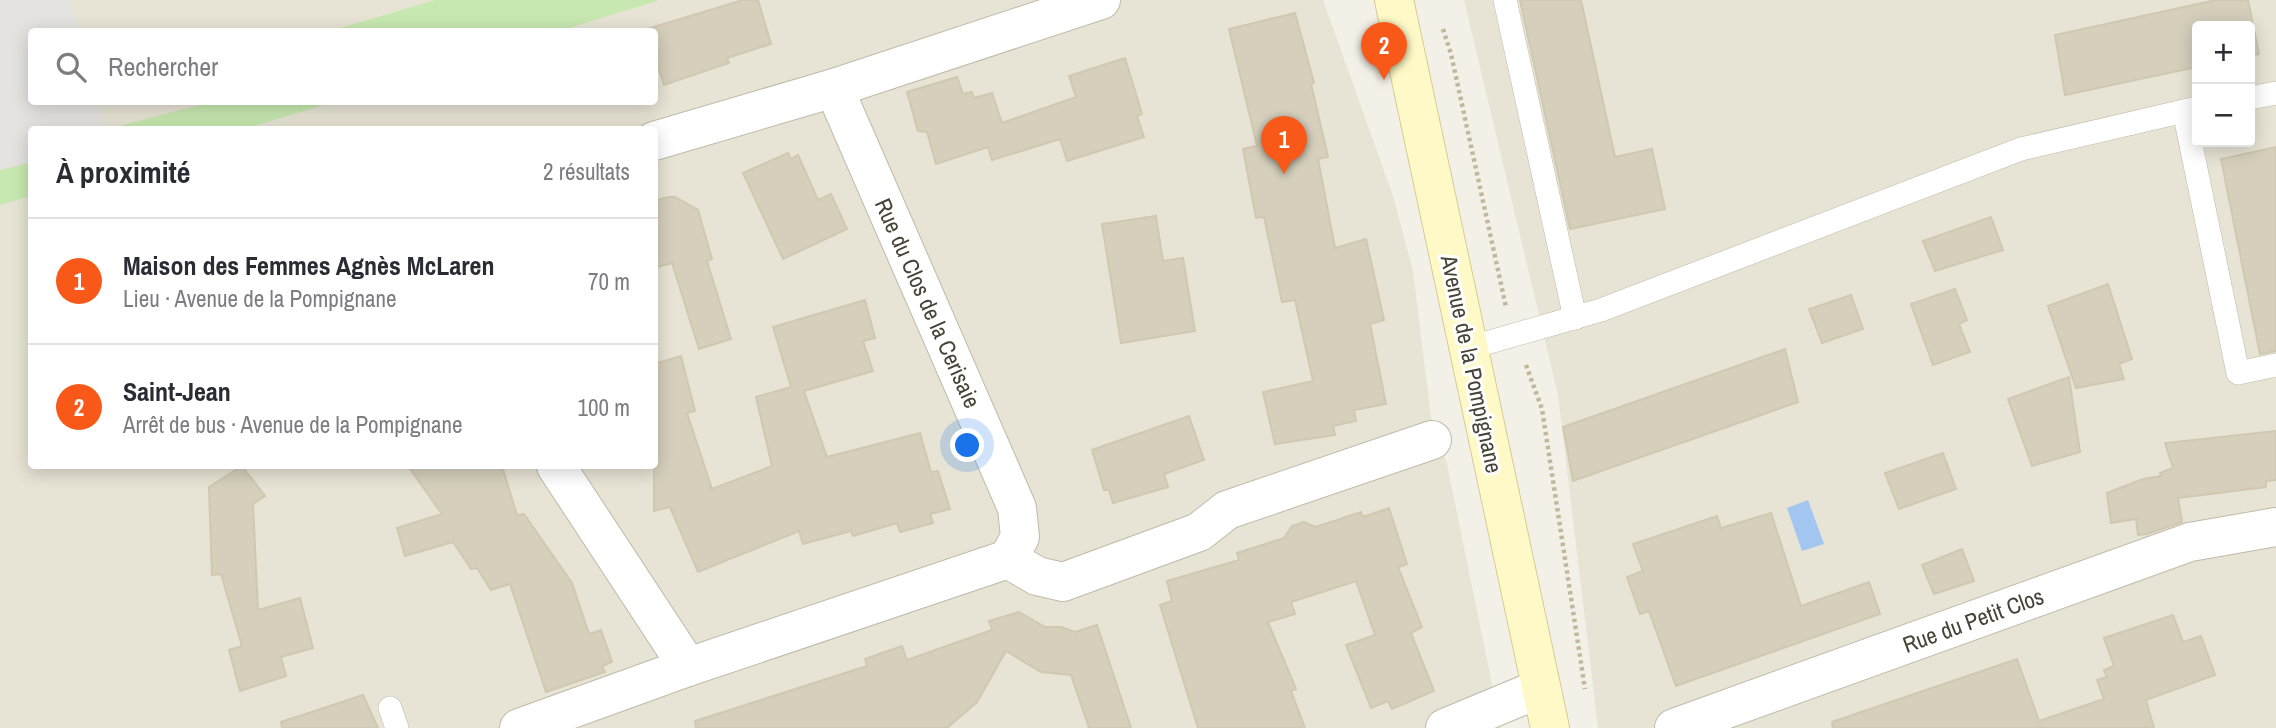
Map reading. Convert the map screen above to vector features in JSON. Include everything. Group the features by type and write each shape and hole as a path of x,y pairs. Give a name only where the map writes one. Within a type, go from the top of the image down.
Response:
{"main road":[{"name":"Avenue de la Pompignane","path":"1394,0 1550,728"}],"street":[{"path":"658,140 834,88 1101,0"},
{"name":"Rue du Clos de la Cerisaie","path":"834,88 1017,508 1020,537 1008,559"},
{"path":"519,728 688,667 1008,559 1037,576 1063,582 1199,531 1227,510 1432,440"},
{"path":"558,469 688,667"},
{"name":"Rue du Petit Clos","path":"1674,728 2190,542 2276,527"},
{"path":"1444,728 1541,688"}],"lane":[{"path":"1505,0 1575,318"},
{"path":"2255,97 2276,93"},
{"path":"1469,348 1575,318 2021,149 2191,110 2238,373 2276,365"}],"shaded area":[{"path":"0,0 1323,0 1393,196 1413,271 1431,417 1447,464 1501,728 0,728"},
{"path":"0,0 70,0 78,28 28,28 28,105 98,105 104,126 28,126 28,163 0,170"},
{"path":"1464,0 2276,0 2276,728 1598,728 1558,395"}],"green space":[{"path":"435,0 660,0 569,28 340,28"},
{"path":"200,105 324,105 254,126 119,126"},
{"path":"28,163 28,197 0,205 0,170"}],"water":[{"path":"1808,500 1824,544 1802,551 1787,508"}],"building":[{"path":"743,0 758,0 771,44 727,58 729,63 664,85 658,66 658,28 650,28"},
{"path":"1520,0 1581,0 1615,157 1652,149 1665,209 1570,229"},
{"path":"2216,0 2248,0 2252,21 2192,21 2192,68 2065,95 2055,35"},
{"path":"1295,13 1314,83 1311,84 1328,157 1318,159 1335,248 1366,239 1384,320 1370,324 1386,404 1354,410 1356,421 1333,426 1335,435 1275,444 1263,392 1313,381 1295,300 1282,302 1264,217 1256,218 1243,149 1257,146 1229,29"},
{"path":"2255,34 2259,54 2255,55"},
{"path":"1125,58 1142,114 1137,116 1144,137 1067,161 1060,139 992,160 988,147 936,164 927,132 918,131 907,92 957,77 963,94 972,92 974,98 992,93 1002,123 1076,97 1069,76"},
{"path":"2276,147 2276,351 2260,354 2221,159"},
{"path":"788,153 791,159 798,155 818,200 831,194 847,229 783,259 743,173"},
{"path":"675,197 698,210 712,259 707,261 731,339 699,349 672,263 658,267 658,200"},
{"path":"1156,216 1163,261 1183,258 1195,331 1121,343 1102,224"},
{"path":"1991,217 2003,250 1935,271 1923,241"},
{"path":"2108,284 2132,359 2119,364 2124,379 2076,388 2048,306"},
{"path":"1955,289 1967,320 1959,324 1970,352 1933,365 1911,304"},
{"path":"1851,295 1863,329 1822,343 1809,309"},
{"path":"865,300 875,338 863,341 873,371 804,391 827,457 920,433 931,472 938,471 950,509 930,514 933,523 900,532 897,523 853,536 851,531 803,544 799,531 698,572 670,507 654,511 654,469 658,469 658,363 681,356 695,411 687,413 712,489 772,466 756,397 791,387 773,327"},
{"path":"1785,349 1798,402 1573,481 1563,427"},
{"path":"2069,377 2080,452 2032,466 2008,399"},
{"path":"1189,416 1204,460 1164,474 1168,487 1113,503 1109,490 1104,490 1092,450"},
{"path":"2276,431 2276,480 2266,481 2266,487 2178,498 2182,522 2147,534 2138,535 2136,519 2111,523 2107,493 2143,479 2161,476 2160,473 2173,468 2165,443"},
{"path":"1943,453 1956,489 1899,509 1885,473"},
{"path":"237,469 244,469 265,496 253,504 258,610 300,598 313,648 281,657 286,676 240,691 229,650 242,646 221,574 212,575 209,487"},
{"path":"410,469 503,469 517,515 524,514 572,583 589,634 601,630 612,662 602,666 605,672 546,692 510,584 491,590 477,568 471,569 453,542 405,556 397,528 442,514"},
{"path":"1389,508 1407,564 1398,567 1422,627 1411,633 1434,691 1392,709 1388,701 1371,708 1346,645 1375,635 1356,581 1291,602 1295,614 1268,622 1296,689 1291,691 1305,728 1198,728 1160,605 1172,601 1167,581 1239,560 1237,553 1284,538 1292,526 1304,522 1316,527 1361,512 1363,517"},
{"path":"1771,513 1801,606 1869,582 1880,614 1676,686 1649,611 1640,614 1627,577 1643,571 1633,544 1717,516 1721,528"},
{"path":"1962,549 1974,581 1934,594 1922,565"},
{"path":"1019,612 1045,627 1061,627 1075,632 1097,625 1131,728 1089,728 1071,675 1041,672 1006,651 977,702 947,728 696,728 695,721 867,666 865,659 902,646 907,660 992,630 989,621"},
{"path":"2173,615 2183,642 2201,636 2215,675 2146,700 2154,728 1833,728 1832,722 2017,659 2039,721 2104,699 2097,680 2107,677 2104,670 2114,666 2104,638"},
{"path":"363,695 378,728 282,728 281,722"}],"place":[{"name":"Saint-Jean","path":"1384,80"},
{"name":"Maison des Femmes Agnès McLaren","path":"1284,174"}]}
